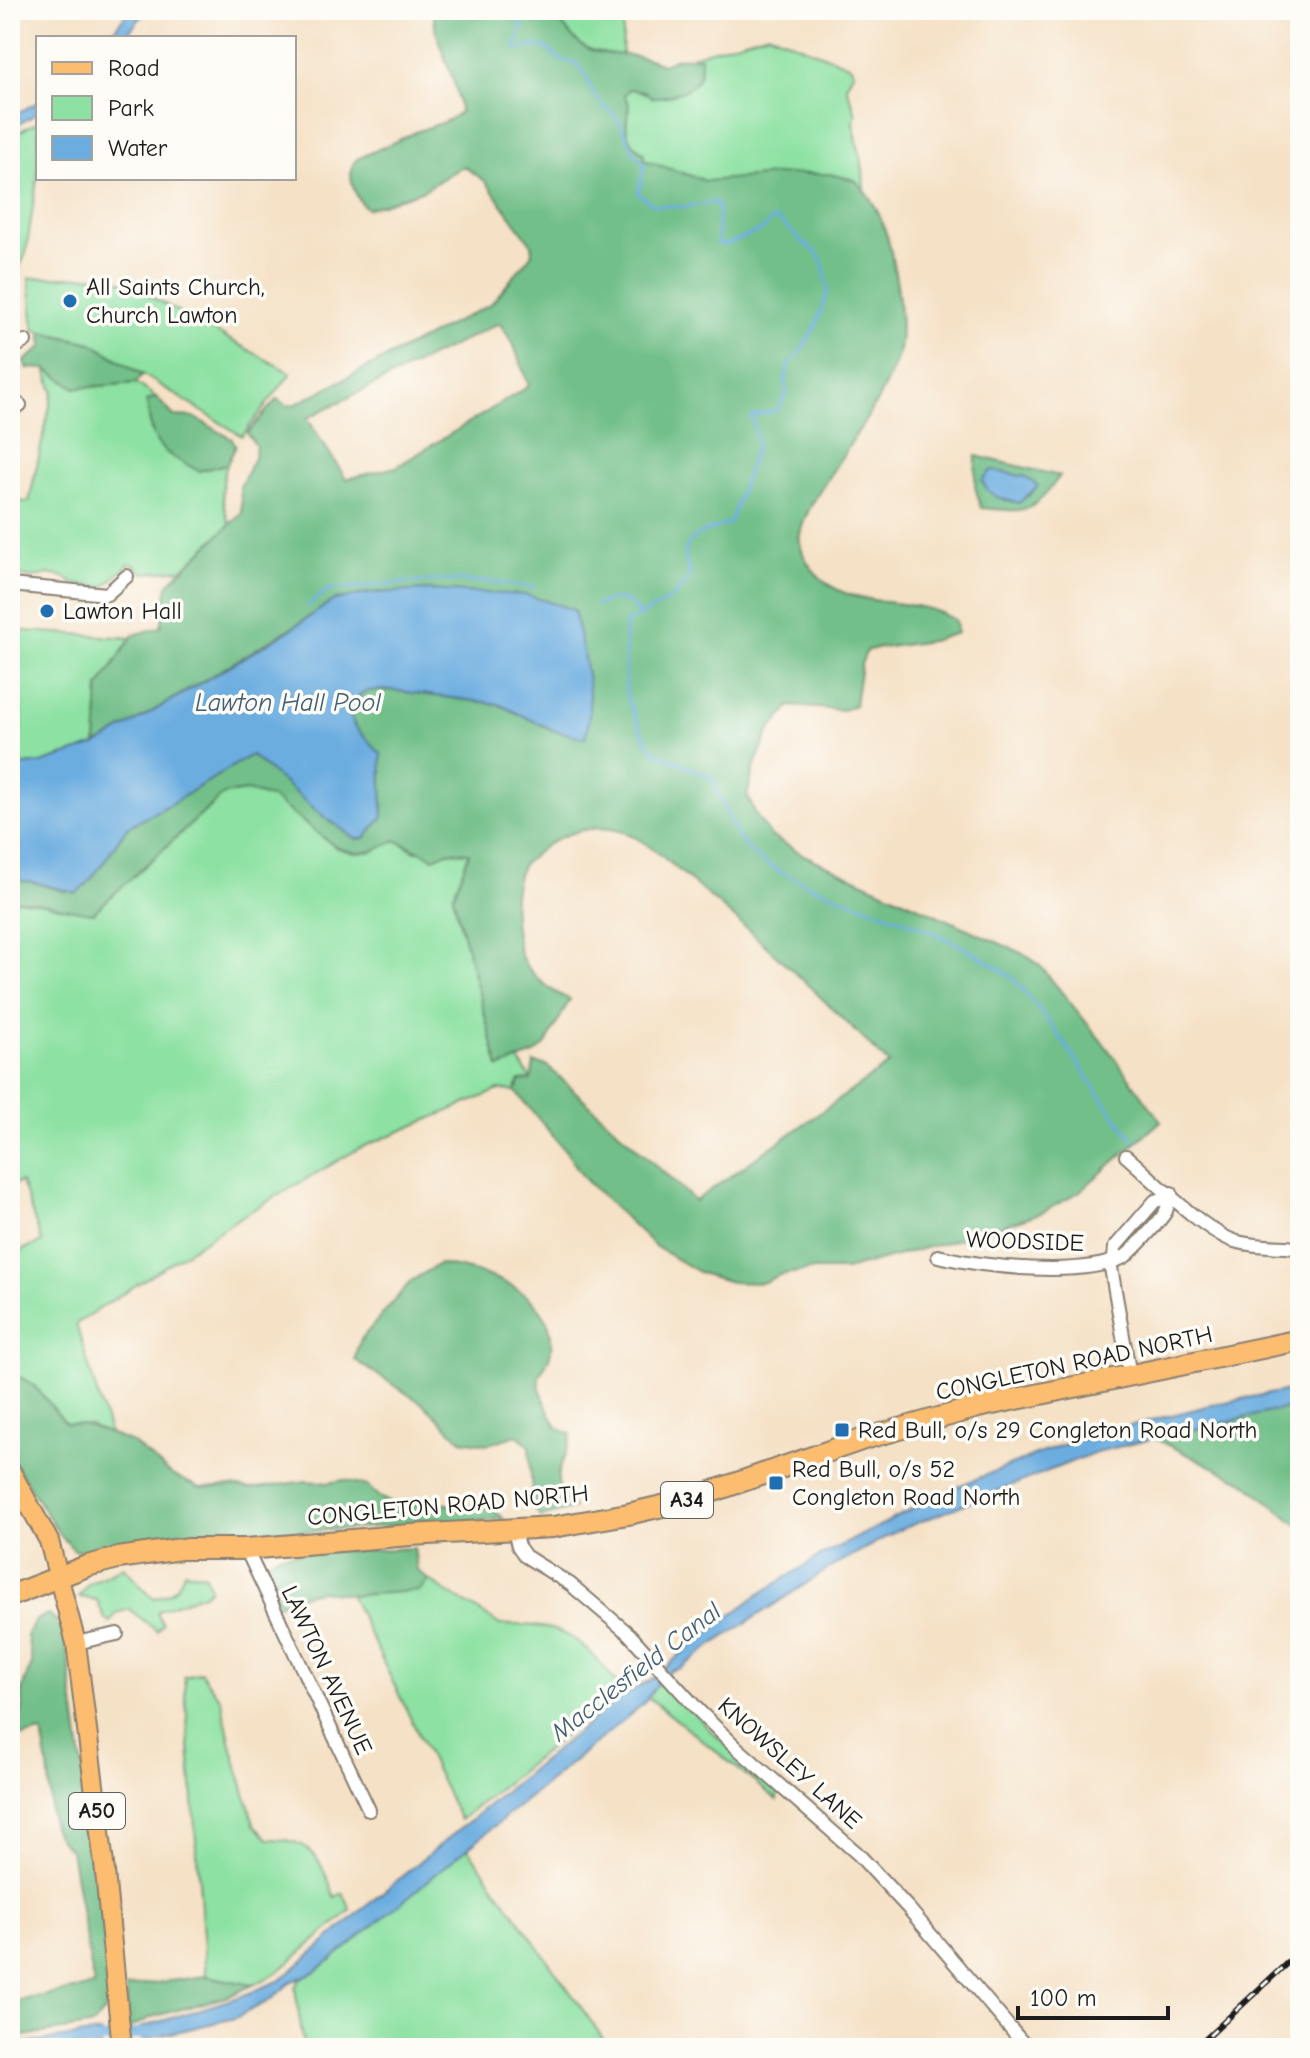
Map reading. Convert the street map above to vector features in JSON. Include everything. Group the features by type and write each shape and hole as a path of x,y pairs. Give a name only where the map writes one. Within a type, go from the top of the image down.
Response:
{"highway":[{"name":"CONGLETON ROAD NORTH","path":"60,1575 134,1555 181,1549 246,1549 553,1527 628,1514 688,1500 888,1432 1031,1395 1300,1340"},
{"name":"A34","path":"10,1596 60,1575"}],"main road":[{"name":"A50","path":"10,1470 49,1541 76,1643 105,1872 122,2048"}],"street":[{"path":"10,350 25,341"},
{"path":"10,585 107,594 127,576"},
{"path":"1126,1156 1201,1222 1238,1242 1300,1248"},
{"path":"1130,1376 1112,1260 1125,1257 1167,1211 1169,1196"},
{"name":"WOODSIDE","path":"938,1256 971,1264 1036,1268 1089,1267 1112,1260"},
{"name":"KNOWSLEY LANE","path":"513,1528 518,1546 525,1556 570,1584 629,1634 737,1748 858,1854 1027,2048"},
{"name":"LAWTON AVENUE","path":"246,1549 369,1810"},
{"path":"76,1643 117,1634"}],"green space":[{"path":"433,10 554,10 578,42 601,53 628,55 663,64 677,58 700,57 699,76 688,88 653,98 644,91 629,89 624,96 629,104 627,132 644,154 644,160 706,181 785,174 830,174 855,180 875,208 888,240 895,272 900,310 897,358 876,403 809,511 802,526 800,545 808,563 823,580 840,591 938,612 956,621 957,633 931,641 867,650 861,664 855,705 843,710 790,706 770,730 756,762 747,795 757,817 771,836 806,856 1030,957 1108,1049 1161,1121 1079,1192 1043,1212 987,1231 845,1270 809,1270 779,1275 762,1283 731,1282 700,1273 656,1247 584,1178 565,1150 515,1091 520,1081 531,1080 534,1063 546,1065 695,1201 889,1064 723,908 649,846 619,831 593,829 568,834 545,846 522,866 515,886 514,911 521,956 542,982 570,999 546,1044 535,1054 499,1068 453,897 469,853 449,851 434,858 396,840 373,851 356,853 337,848 272,798 247,791 224,794 93,913 10,900 10,879 66,892 101,866 127,827 252,754 323,816 356,839 365,837 383,816 375,766 350,716 360,694 368,691 390,690 498,704 553,730 589,702 574,610 453,591 371,593 334,600 96,745 99,687 133,635 161,627 168,584 242,513 240,487 254,458 256,446 247,433 277,399 287,406 296,404 491,304 532,254 532,245 485,181 463,166 424,190 367,209 355,192 351,171 357,159 460,113","holes":["499,323 513,343 529,386 396,467 346,479 307,418"]},
{"path":"554,10 624,10 622,55 580,45"},
{"path":"768,33 849,65 854,71 846,86 856,114 853,122 864,190 852,181 835,175 790,174 724,181 700,180 644,160 644,154 630,140 625,122 629,110 623,96 628,88 656,97 675,94 689,85 699,73 700,57 694,55"},
{"path":"36,123 37,180 26,253 10,289 10,136"},
{"path":"102,276 124,282 291,373 242,436 92,343 34,330 29,278"},
{"path":"41,332 92,343 142,375 136,383 76,388 46,369 27,368 25,361 43,346"},
{"path":"46,369 75,388 136,383 156,397 147,401 151,431 199,471 227,464 222,495 230,524 183,569 144,573 134,564 129,564 104,587 74,584 64,577 48,574 32,578 10,574 10,501 29,502 53,392"},
{"path":"156,397 174,416 194,417 232,439 236,446 227,464 199,471 166,452 151,429 147,401"},
{"path":"976,456 1060,476 1042,498 1019,510 981,508 975,486","holes":["991,470 1026,477 1037,486 1029,496"]},
{"path":"10,630 131,638 99,687 96,745 41,763 10,767 10,757 19,744 10,668"},
{"path":"10,668 18,690 21,725 16,747 10,757"},
{"path":"247,791 272,798 337,848 356,853 373,851 396,840 415,851 470,853 453,897 499,1067 519,1060 531,1080 520,1081 515,1091 499,1090 360,1148 239,1218 76,1324 110,1436 90,1426 66,1423 34,1386 19,1377 10,1376 10,1255 42,1242 21,1182 10,1185 10,900 93,913 224,794"},
{"path":"439,1264 476,1272 514,1287 530,1298 542,1312 550,1329 551,1349 539,1382 553,1420 560,1429 571,1434 558,1481 565,1498 574,1508 541,1517 533,1507 529,1445 517,1435 488,1444 461,1440 423,1404 355,1360 362,1338 411,1281"},
{"path":"10,1376 19,1377 34,1386 66,1423 90,1426 133,1443 172,1475 200,1488 233,1486 250,1489 307,1481 328,1483 344,1480 367,1486 393,1504 437,1503 491,1508 504,1519 166,1540 113,1550 74,1550 58,1532 10,1456"},
{"path":"1300,1405 1300,1527 1244,1482 1154,1438"},
{"path":"414,1548 417,1570 429,1580 419,1591 357,1595 320,1591 278,1605 263,1567 266,1561 281,1554"},
{"path":"123,1567 153,1598 173,1590 184,1571 205,1575 210,1588 204,1594 159,1610 157,1614 163,1624 157,1631 129,1609 117,1613 110,1622 105,1619 97,1600 79,1597 88,1584"},
{"path":"429,1580 500,1625 542,1627 571,1638 595,1658 622,1689 460,1820 350,1594 419,1591"},
{"path":"48,1614 64,1627 112,1991 106,2010 94,2025 10,2038 10,2002 94,1986 71,1850 57,1835 51,1817 42,1732 10,1739 10,1729 18,1725 23,1707 21,1695 32,1664 27,1635 36,1620"},
{"path":"201,1672 221,1700 254,1824 268,1839 296,1842 313,1853 335,1897 343,1893 351,1910 274,1975 253,1985 206,1976 184,1677"},
{"path":"662,1678 710,1730 778,1791 777,1800 648,1697"},
{"path":"467,1847 610,2048 304,2048 295,1988 299,1980 335,1957"},
{"path":"206,1976 253,1985 229,1996 152,2017 129,2028 126,1987"}],"water":[{"path":"129,10 147,10 126,36 110,36"},
{"path":"36,103 36,114 10,129 10,117"},
{"path":"991,470 1026,477 1038,486 1019,503 1002,499 988,491 982,480"},
{"name":"Lawton Hall Pool","path":"427,590 527,595 574,610 589,690 585,738 553,730 498,704 390,690 368,691 360,694 351,716 354,726 381,754 383,817 365,838 356,839 323,816 251,755 127,827 101,866 76,893 10,879 10,767 41,763 96,745 287,632 334,600 371,593"},
{"path":"1300,1388 1300,1405 1096,1452 897,1531 833,1566 662,1678 643,1704 314,1972 292,1981 269,2001 235,2018 142,2040 140,2028 239,1997 281,1980 614,1702 658,1675 691,1644 758,1595 820,1556 956,1487 1056,1447 1215,1404"},
{"path":"100,2033 101,2047 10,2048 10,2045"}],"waterway":[{"path":"512,10 522,28 515,46 518,49 545,47 561,60 575,63 586,74 590,87 604,108 611,111 620,123 636,156 645,164 638,194 654,205 684,207 715,202 719,210 717,243 725,245 762,230 774,218 817,253 823,264 828,291 816,326 789,364 785,381 787,391 778,410 752,416 757,444 730,523 694,538 686,551 690,573 685,583 663,604 625,623 626,692 648,744 656,752 710,777 737,834 763,862 820,890 940,936 1010,976 1058,1034 1135,1141"},
{"path":"308,605 327,590 399,583 441,580 496,582 534,588"},
{"path":"596,605 625,600 641,615"},
{"name":"Macclesfield Canal","path":"87,2042 157,2031"}],"railway":[{"path":"1196,2048 1300,1951"}],"place":[{"name":"All Saints Church, Church Lawton","path":"70,301"},
{"name":"Lawton Hall","path":"47,611"},
{"name":"Red Bull, o/s 29 Congleton Road North","path":"842,1430"},
{"name":"Red Bull, o/s 52 Congleton Road North","path":"776,1483"}]}
